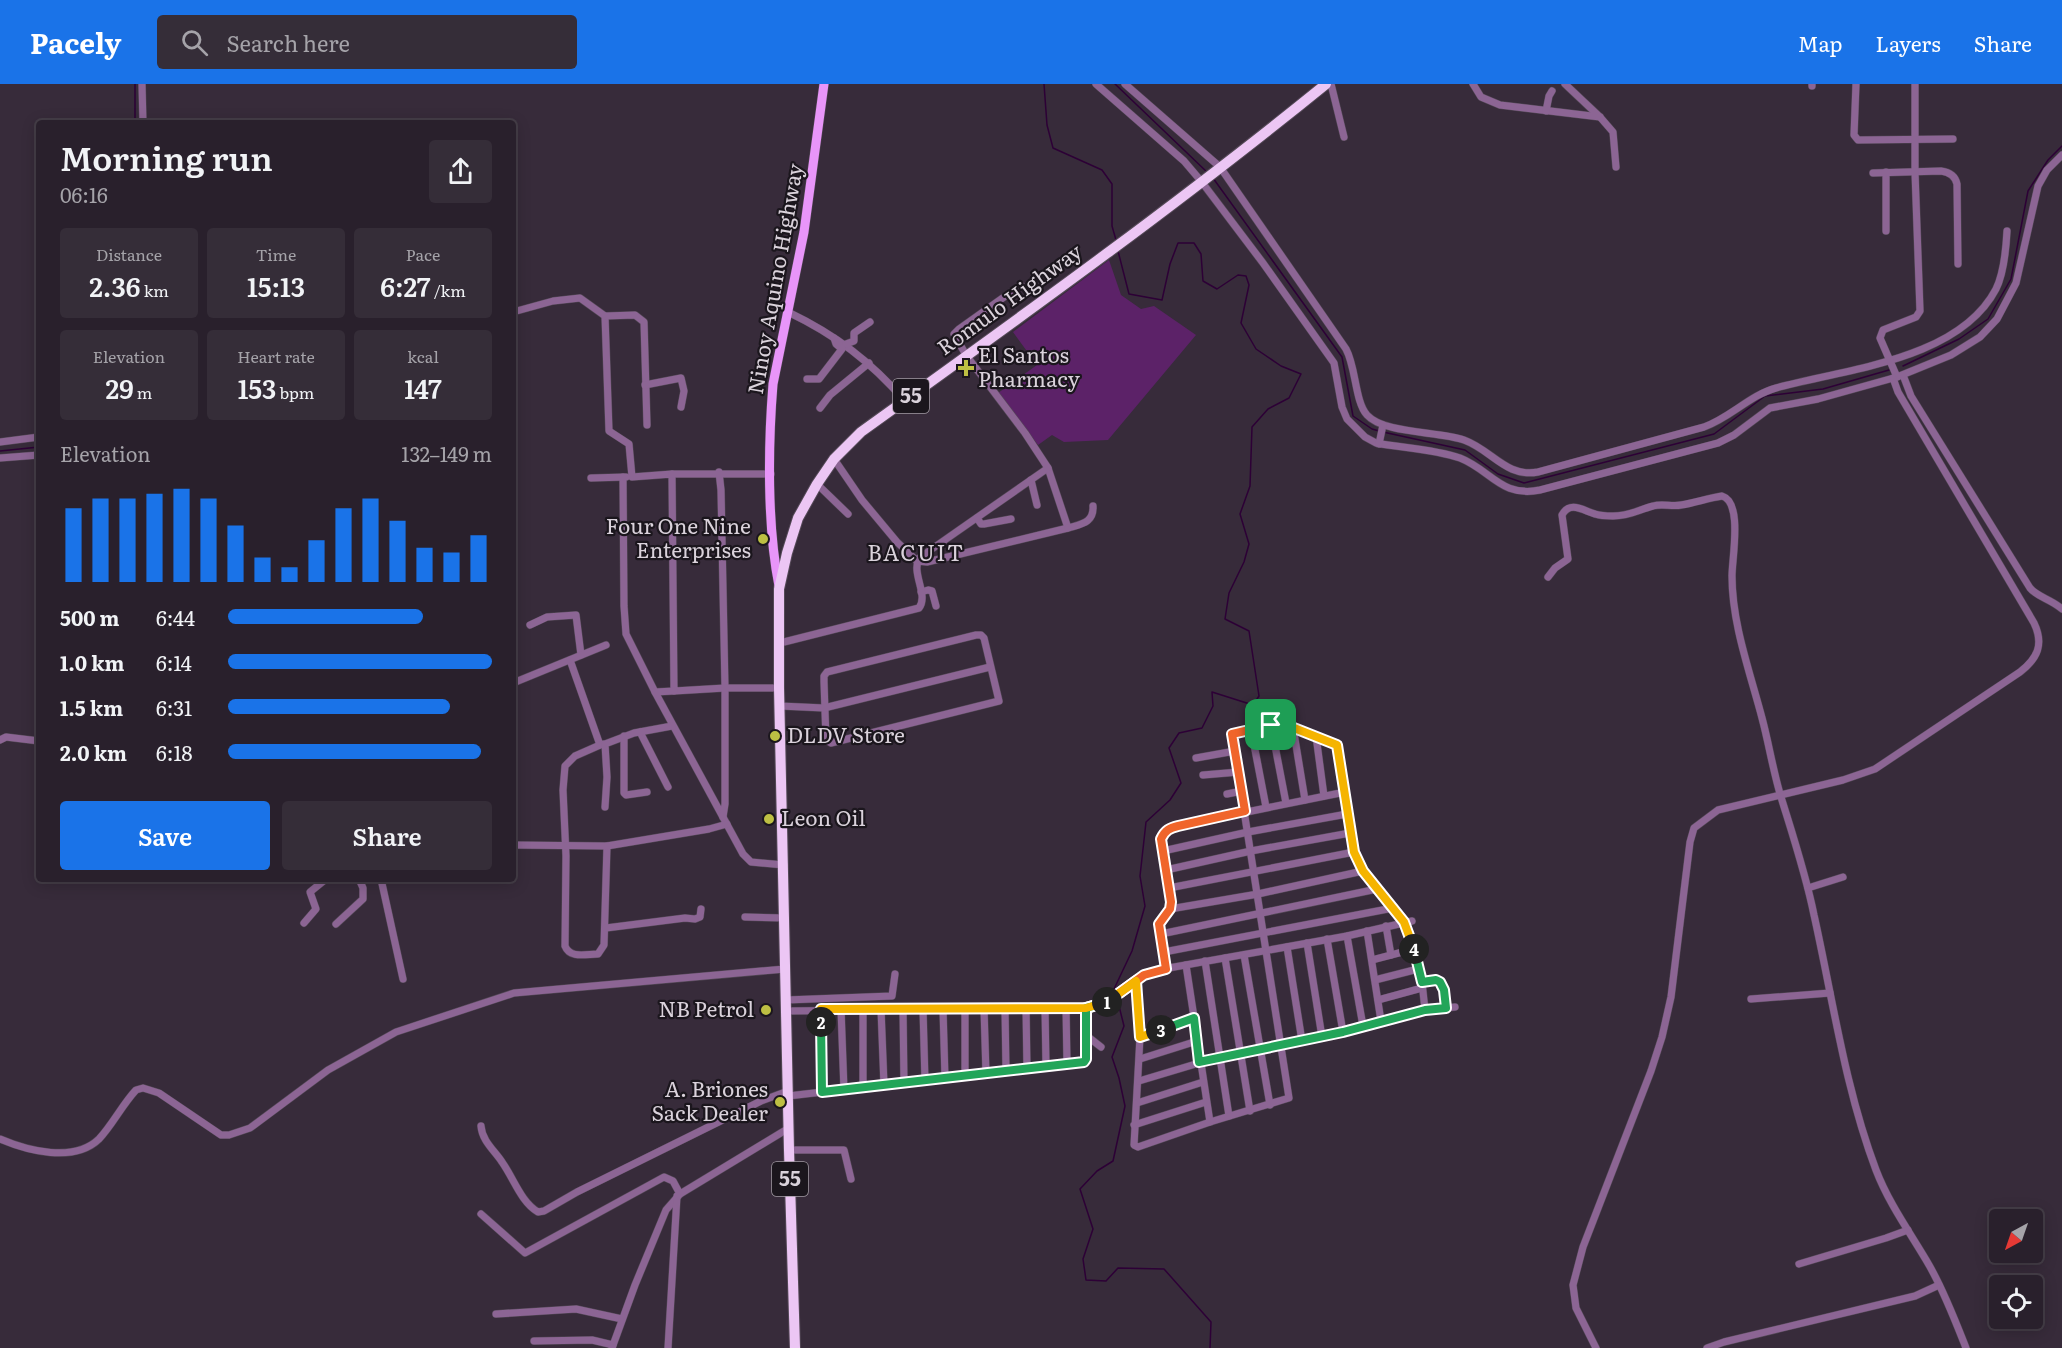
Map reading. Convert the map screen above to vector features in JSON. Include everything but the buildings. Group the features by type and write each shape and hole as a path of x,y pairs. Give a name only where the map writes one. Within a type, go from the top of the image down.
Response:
{"highway":[{"name":"Romulo Highway","path":"795,1348 779,688 779,589 798,518 834,459 861,432 1107,253 1255,142 1326,84"}],"main road":[{"name":"Ninoy Aquino Highway","path":"779,589 772,540 773,384 813,174 824,84"}],"street":[{"path":"142,84 143,120"},
{"path":"1096,84 1184,161 1202,180 1334,363 1342,407 1347,418 1365,437 1462,459 1508,489 1528,492 1718,442 1734,435 1774,407 1818,399 1898,377 1951,355 1980,337 1997,320 2016,283 2038,186 2047,170 2062,155"},
{"path":"1125,84 1218,169 1346,349 1351,358 1363,410 1368,417 1382,426 1462,440 1483,449 1514,471 1531,474 1704,427 1720,421 1756,397 1775,388 1889,361 1948,336 1980,314 1997,288 2007,231"},
{"path":"1331,84 1344,138"},
{"path":"1565,84 1613,132 1616,167"},
{"path":"1856,84 1854,137 1860,141 1953,140"},
{"path":"1915,84 1915,172 1920,311 1916,317 1891,326 1881,334 1880,338 1898,377 2024,579 2034,593 2049,599 2062,609"},
{"path":"1476,85 1481,97 1488,101 1600,117"},
{"path":"1546,111 1552,91"},
{"path":"1886,172 1886,231"},
{"path":"1873,173 1948,172 1956,180 1958,264"},
{"path":"1021,285 954,333 966,355 1025,433 1048,468 1068,528"},
{"path":"516,311 580,298 605,316 635,315 644,322 646,425"},
{"path":"788,312 846,344 869,363 905,401"},
{"path":"605,316 608,425 610,433 629,444 632,477"},
{"path":"846,344 854,340 854,333 870,322"},
{"path":"807,379 819,379 842,349 836,344 834,338"},
{"path":"820,408 830,394 869,363"},
{"path":"1596,1348 1576,1308 1573,1285 1583,1247 1662,1037 1671,997 1692,832 1699,823 1718,810 1843,780 1881,766 2020,672 2031,662 2040,644 2039,633 2034,623 1898,392 1898,377"},
{"path":"645,385 681,378 684,391 681,407"},
{"path":"1379,442 1382,426"},
{"path":"0,442 36,437"},
{"path":"0,458 36,455"},
{"path":"834,459 862,500 897,542 917,561 937,560 1068,528 1090,519 1093,506"},
{"path":"780,643 919,608 922,601 917,561 1048,468"},
{"path":"591,478 719,472 771,474"},
{"path":"719,472 725,820"},
{"path":"672,474 674,691"},
{"path":"623,477 626,634 672,726 743,854 751,862 784,865"},
{"path":"1031,480 1037,505"},
{"path":"817,484 848,514"},
{"path":"1548,577 1556,567 1568,559 1562,515 1570,508 1579,507 1594,514 1607,516 1627,516 1655,505 1672,506 1722,496 1727,498 1735,516 1733,608 1780,795 1801,858 1860,1122 1887,1195 1939,1285 1966,1348"},
{"path":"976,518 984,524 1011,519"},
{"path":"921,592 932,591 936,606"},
{"path":"530,625 547,617 576,615 581,655"},
{"path":"976,635 982,636 999,701 829,742 826,740 824,708 824,676 827,672 976,635"},
{"path":"516,682 606,645"},
{"path":"570,660 603,745 607,777 605,807"},
{"path":"780,706 824,708 990,667"},
{"path":"655,692 779,688"},
{"path":"1266,710 1255,729 1266,807"},
{"path":"1284,724 1287,715"},
{"path":"1136,981 1140,1059 1134,1145 1138,1146 1229,1116 1288,1100 1290,1096 1232,734 1284,724 1337,745 1354,852 1363,871 1377,889 1408,921 1425,1010"},
{"path":"1271,725 1286,803"},
{"path":"607,846 604,945 598,954 576,955 566,950 563,790 565,766 575,756 624,736 672,726"},
{"path":"1293,728 1305,800"},
{"path":"640,732 668,787"},
{"path":"624,736 624,793 626,795 646,792"},
{"path":"1316,736 1324,796"},
{"path":"0,740 6,737 36,742"},
{"path":"1196,758 1235,751"},
{"path":"1203,775 1239,772"},
{"path":"1227,794 1242,791"},
{"path":"1166,969 1159,924 1170,909 1161,839 1169,829 1245,811 1345,792"},
{"path":"1163,851 1248,832 1347,814"},
{"path":"516,845 607,846 709,829 725,820"},
{"path":"1166,870 1251,851 1350,833"},
{"path":"1169,888 1354,852"},
{"path":"1170,909 1258,894 1363,871"},
{"path":"1808,888 1843,877"},
{"path":"304,923 316,909 310,892 322,882"},
{"path":"336,924 363,899 360,882"},
{"path":"382,882 403,979"},
{"path":"1161,934 1377,889"},
{"path":"1164,952 1393,908"},
{"path":"606,928 685,918 697,919 702,914 701,909"},
{"path":"745,918 784,918"},
{"path":"787,1005 821,1009 1086,1008 1107,1002 1152,971 1347,936 1408,921"},
{"path":"1386,926 1391,955"},
{"path":"1367,931 1382,1021"},
{"path":"1347,936 1363,1026"},
{"path":"1326,939 1343,1032"},
{"path":"1307,943 1322,1037"},
{"path":"1287,947 1302,1041"},
{"path":"1372,960 1414,949"},
{"path":"1244,955 1270,1105"},
{"path":"1225,958 1250,1111"},
{"path":"1205,962 1229,1116"},
{"path":"1185,965 1210,1122"},
{"path":"0,1139 16,1146 53,1152 84,1149 98,1139 136,1090 143,1088 159,1093 222,1135 229,1135 250,1128 328,1070 396,1032 514,993 785,969"},
{"path":"1375,980 1418,969"},
{"path":"787,1005 892,996 895,974"},
{"path":"1139,1081 1199,1062 1322,1037 1425,1010 1450,1007 1440,982 1436,980 1378,1000"},
{"path":"1752,999 1830,993"},
{"path":"1026,1007 1027,1069"},
{"path":"1045,1007 1046,1066"},
{"path":"1066,1007 1067,1063"},
{"path":"964,1008 965,1076"},
{"path":"984,1008 986,1074"},
{"path":"1005,1008 1006,1071"},
{"path":"481,1126 481,1132 486,1141 502,1162 519,1192 532,1208 538,1212 544,1211 761,1101 788,1093 863,1088 1086,1061 1086,1008"},
{"path":"821,1009 822,1092"},
{"path":"841,1009 844,1090"},
{"path":"863,1009 863,1088"},
{"path":"881,1009 884,1085"},
{"path":"903,1009 904,1083"},
{"path":"923,1009 925,1081"},
{"path":"943,1009 945,1078"},
{"path":"1140,1037 1194,1018"},
{"path":"1087,1036 1101,1047"},
{"path":"1140,1059 1197,1041"},
{"path":"1137,1103 1203,1082"},
{"path":"1134,1125 1206,1102"},
{"path":"534,1341 592,1340 613,1347 666,1209 678,1195 789,1128"},
{"path":"789,1150 844,1150 851,1179"},
{"path":"481,1214 525,1253 664,1177 673,1181 678,1195 668,1348"},
{"path":"1799,1264 1908,1230"},
{"path":"1707,1348 1915,1296 1939,1285"},
{"path":"496,1314 576,1309 622,1319"}],"shaded area":[{"path":"1109,260 1121,295 1141,309 1154,306 1196,335 1108,440 1064,442 1052,435 1038,445 998,393 1037,365 1013,332"}],"waterway":[{"path":"135,84 135,120"},
{"path":"1044,84 1047,125 1053,148 1102,170 1112,184 1112,226 1116,240"},
{"path":"1115,84 1208,173"},
{"path":"1903,366 1959,339 1988,319 2011,279 2028,191 2048,160 2062,146"},
{"path":"1213,178 1342,357 1353,416 1379,431"},
{"path":"1115,993 1114,989 1132,951 1145,906 1140,876 1146,822 1170,800 1181,783 1169,748 1179,733 1202,728 1213,706 1212,692 1253,705 1259,696 1249,631 1225,619 1229,593 1244,562 1249,544 1240,514 1250,486 1252,427 1268,409 1289,398 1301,374 1281,366 1256,349 1241,323 1249,285 1246,276 1238,275 1217,289 1203,281 1201,254 1194,243 1178,243 1170,264 1162,300 1129,294 1118,251"},
{"path":"1383,432 1465,450 1498,474 1524,483 1714,434 1765,396 1823,389 1889,370"},
{"path":"0,451 36,447"},
{"path":"1117,998 1124,1026 1112,1057 1125,1106 1113,1161 1097,1171 1080,1189 1093,1229 1083,1259 1086,1280 1106,1281 1118,1268 1164,1269 1211,1322 1210,1348"}],"place":[{"name":"El Santos Pharmacy","path":"966,368"},
{"name":"Four One Nine Enterprises","path":"763,539"},
{"name":"DLDV Store","path":"775,736"},
{"name":"Leon Oil","path":"769,819"},
{"name":"NB Petrol","path":"766,1010"},
{"name":"A. Briones Sack Dealer","path":"780,1102"}],"district":[{"name":"BACUIT","path":"916,553"}],"route":[{"path":"1271,725 1232,734 1245,811 1178,826 1163,834 1161,839 1171,902 1170,909 1159,924 1166,969 1152,971 1144,975 1107,1002 1102,1004 1086,1008 1086,1061 822,1092 821,1009 1086,1008 1107,1002 1136,981 1140,1037 1194,1018 1199,1062 1343,1032 1425,1010 1446,1008 1443,985 1436,980 1422,982 1414,949 1404,922 1363,871 1354,852 1337,745 1284,724 1271,725"}]}
